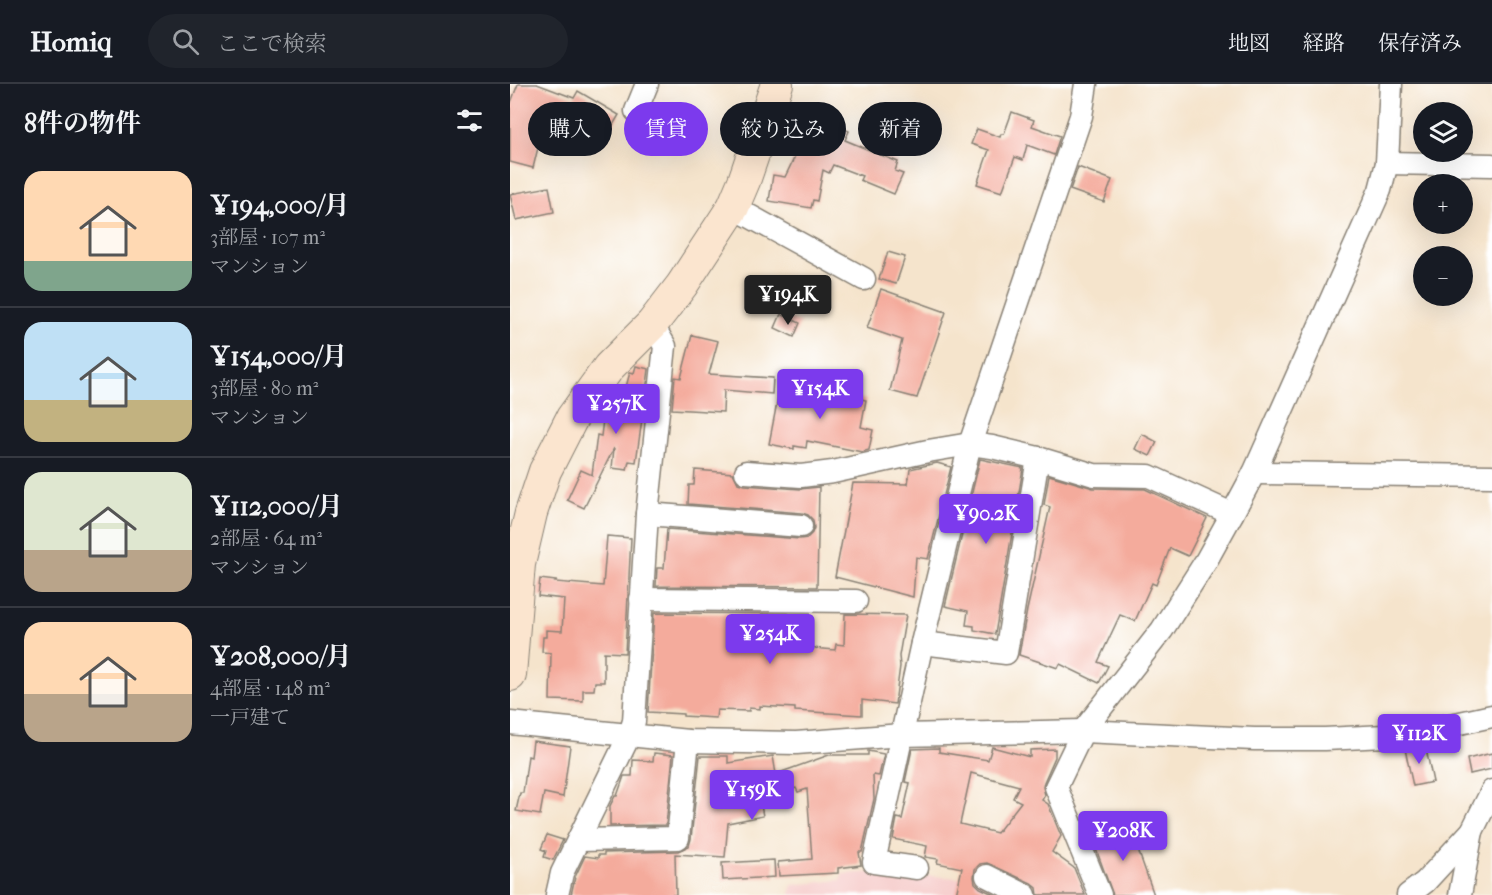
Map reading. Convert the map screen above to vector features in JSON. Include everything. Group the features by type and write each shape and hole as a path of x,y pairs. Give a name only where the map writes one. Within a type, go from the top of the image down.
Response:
{"street":[{"path":"640,102 647,84"},
{"path":"510,675 519,564 531,513 545,471 572,418 609,367 652,324 682,285 733,207 777,84"},
{"path":"917,868 873,862 970,444 1081,116 1086,84"},
{"path":"1100,895 1056,787 1083,731 1162,630 1206,561 1254,473 1380,190 1387,163 1391,84"},
{"path":"1387,163 1492,165"},
{"path":"733,207 864,279"},
{"path":"556,895 562,873 630,734 633,721 647,514 665,346 652,324"},
{"path":"746,472 812,475 970,444 1038,458 1094,475 1149,476 1232,514"},
{"path":"922,643 1006,653 1038,458"},
{"path":"1254,473 1492,476"},
{"path":"647,514 801,526"},
{"path":"641,599 856,601"},
{"path":"510,723 688,741 796,743 902,735 1083,731 1325,740 1405,735 1492,716"},
{"path":"580,840 678,838 688,741"},
{"path":"1408,895 1425,882 1472,831 1492,791"},
{"path":"1466,894 1472,831"},
{"path":"987,876 1025,895"}],"shaded area":[{"path":"877,872 986,880 982,895 790,895 792,885 841,880 842,874"}],"building":[{"path":"518,84 537,84 574,98 578,91 597,102 528,102 528,156 536,156 533,168 510,162 510,105"},
{"path":"612,111 619,115 612,127"},
{"path":"1012,112 1034,120 1032,126 1060,136 1054,155 1027,145 1023,160 1015,157 1002,192 977,184 989,150 971,144 977,129 1000,137 1004,134"},
{"path":"846,140 858,145 858,156 884,156 898,162 895,171 903,174 894,194 860,180 862,176 833,165 829,173 823,170 817,201 813,200 811,208 769,201 773,175 785,177 795,156 846,156"},
{"path":"1078,167 1112,180 1104,202 1070,190"},
{"path":"549,187 554,212 516,220 510,194"},
{"path":"888,252 905,257 896,284 879,279"},
{"path":"881,289 946,312 917,398 890,391 902,340 867,328"},
{"path":"781,314 800,323 794,337 775,328"},
{"path":"692,335 718,341 709,374 773,378 772,394 724,390 723,412 672,409 675,377 681,378"},
{"path":"636,366 649,369 636,462 629,461 627,470 612,468 614,448 584,508 567,500 581,470 592,475 597,435 601,436 603,420 607,421 611,394 624,395 630,372 634,373"},
{"path":"780,387 808,392 809,388 866,400 861,427 873,430 869,450 862,452 807,441 806,448 794,446 794,449 769,444"},
{"path":"1142,434 1157,442 1150,456 1135,449"},
{"path":"980,459 1023,468 995,634 974,630 974,626 966,625 968,611 945,606"},
{"path":"937,463 951,467 928,559 916,557 913,597 835,577 853,483 908,484 910,469"},
{"path":"695,470 733,473 738,483 745,485 800,489 819,487 817,587 656,586 657,568 664,568 667,529 800,539 807,538 814,528 813,520 802,513 688,504 689,485 694,485"},
{"path":"1049,475 1093,488 1145,489 1207,518 1188,556 1170,548 1156,585 1152,583 1135,621 1120,615 1098,662 1108,666 1099,683 1060,664 1058,668 1019,655 1050,507 1044,505"},
{"path":"607,536 631,538 625,653 604,652 604,682 595,682 594,690 583,690 583,701 550,700 551,653 542,652 543,637 546,637 546,630 562,631 564,599 538,596 540,579 603,586"},
{"path":"654,613 788,614 789,646 835,650 836,644 844,645 845,614 906,615 899,656 900,666 895,704 862,700 862,715 795,711 795,708 760,706 760,709 749,708 749,711 717,710 716,718 648,712"},
{"path":"533,741 570,746 563,797 544,793 540,815 516,811 520,793 523,793 528,756 531,757"},
{"path":"1425,744 1433,782 1413,786 1405,749"},
{"path":"992,747 1030,757 1030,750 1055,749 1055,757 1044,782 1045,795 1042,800 1048,804 1061,836 1052,852 1074,868 1085,895 1038,895 1037,888 1031,883 987,863 980,864 975,869 975,883 995,895 956,895 962,868 937,863 938,859 925,857 927,846 893,839 897,818 902,819 910,783 905,782 912,749 939,748 939,752 988,760","holes":["971,773 1019,786 1013,798 1021,802 997,833 960,824"]},
{"path":"868,751 884,754 879,776 873,775 874,799 862,852 859,852 861,865 838,868 838,873 779,876 778,862 812,859 807,789 798,792 796,788 759,795 763,816 728,823 725,857 675,854 676,895 571,895 575,877 585,856 598,858 598,855 604,855 604,853 678,851 689,846 700,756 728,756 728,763 773,756 776,774 829,755 868,755"},
{"path":"654,753 673,755 666,825 610,826 610,806 617,796 624,776 632,776 633,760 653,761"},
{"path":"1492,753 1492,769 1470,774 1467,759"},
{"path":"1133,824 1140,846 1137,847 1154,895 1113,895 1092,838"},
{"path":"547,835 563,840 553,860 544,857 546,851 541,849"},
{"path":"774,860 775,877 723,880 722,863"}]}
